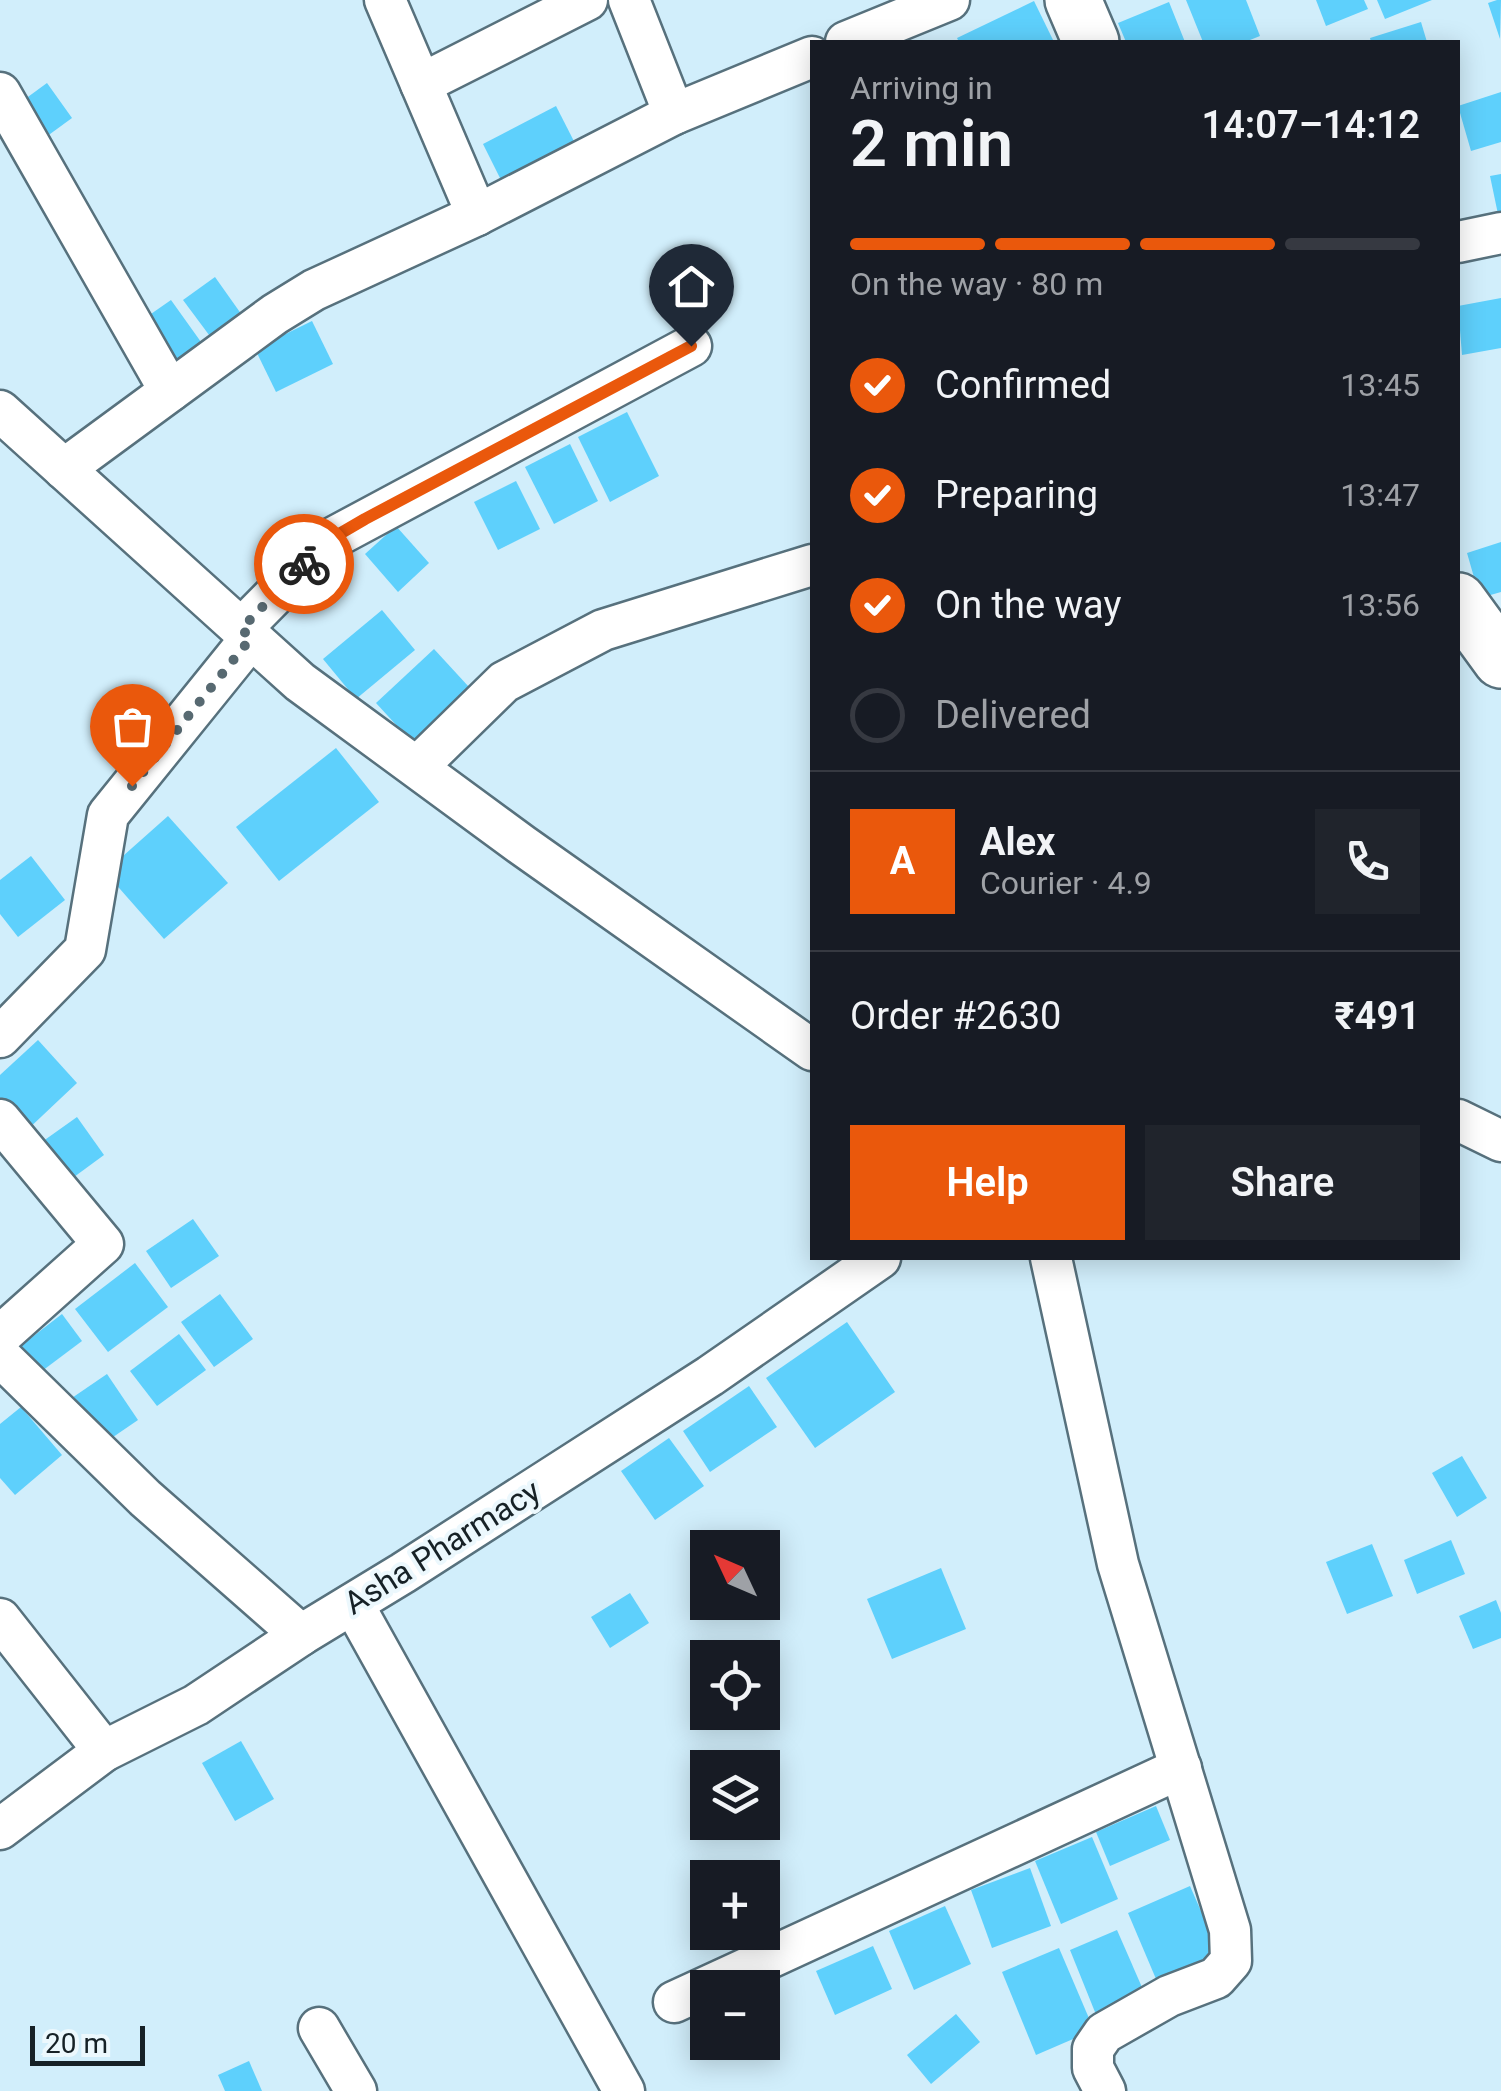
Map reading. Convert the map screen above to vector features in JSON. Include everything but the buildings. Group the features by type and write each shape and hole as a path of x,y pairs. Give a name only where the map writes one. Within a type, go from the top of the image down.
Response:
{"main road":[{"path":"1460,604 1501,660"}],"street":[{"path":"385,0 478,215"},
{"path":"421,84 587,0"},
{"path":"630,0 674,114"},
{"path":"851,40 949,0"},
{"path":"64,469 275,314 314,290 478,215 674,114 810,57"},
{"path":"0,93 170,391"},
{"path":"1460,242 1501,233"},
{"path":"0,1037 85,950 108,816 246,633 329,540 691,346"},
{"path":"0,411 300,682 810,1049"},
{"path":"418,766 504,682 602,630 810,566"},
{"path":"0,1120 103,1244 0,1336"},
{"path":"1460,1121 1501,1141"},
{"name":"Asha Pharmacy","path":"0,1829 104,1751 196,1705 710,1376 877,1260"},
{"path":"1051,1260 1118,1564 1230,1930 1231,1961 1216,1978 1169,1996 1104,2033 1093,2049 1093,2068 1105,2091"},
{"path":"0,1356 146,1498 301,1635"},
{"path":"353,1604 624,2091"},
{"path":"0,1619 104,1751"},
{"path":"674,2002 1181,1768"},
{"path":"319,2028 356,2091"}],"way so far":[{"path":"132,786 251,638 241,629 304,564"}],"route":[{"path":"304,564 329,540 365,519 691,346"}]}
